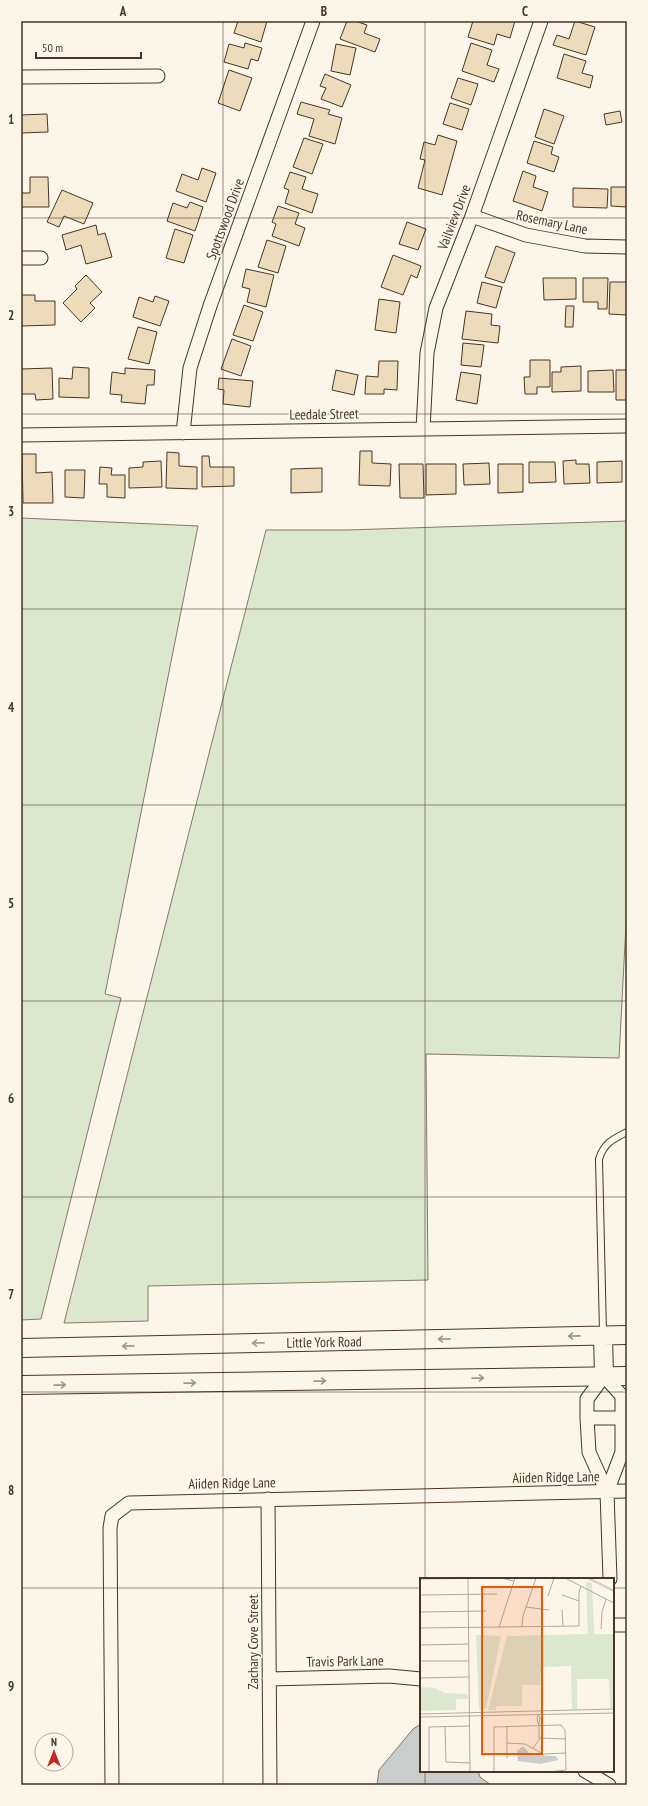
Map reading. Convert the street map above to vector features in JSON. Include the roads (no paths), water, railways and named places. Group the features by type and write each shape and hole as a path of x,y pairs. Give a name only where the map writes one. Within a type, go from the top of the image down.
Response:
{"main road":[{"name":"Little York Road","path":"21,1348 627,1334"},
{"path":"603,1335 604,1376"},
{"path":"21,1385 627,1376"}],"street":[{"name":"Spottswood Drive","path":"183,433 190,368 210,306 313,21"},
{"name":"Vailview Drive","path":"423,429 427,353 436,308 472,216 541,21"},
{"path":"21,77 158,76"},
{"name":"Rosemary Lane","path":"472,216 533,236 585,246 627,247"},
{"path":"21,258 41,258"},
{"name":"Leedale Street","path":"21,435 627,426"},
{"path":"607,1492 622,1452 622,1396 604,1376 587,1398 587,1418 589,1452 607,1492 610,1578"},
{"path":"587,1418 622,1418"},
{"name":"Aiiden Ridge Lane","path":"112,1785 110,1528 112,1516 129,1503 141,1501 627,1491"},
{"name":"Zachary Cove Street","path":"268,1499 270,1785"},
{"path":"614,1625 627,1625"},
{"name":"Travis Park Lane","path":"269,1678 389,1676 420,1679"},
{"path":"587,1772 609,1785"}],"lane":[{"path":"603,1335 599,1159 602,1149 610,1140 627,1132"}]}
